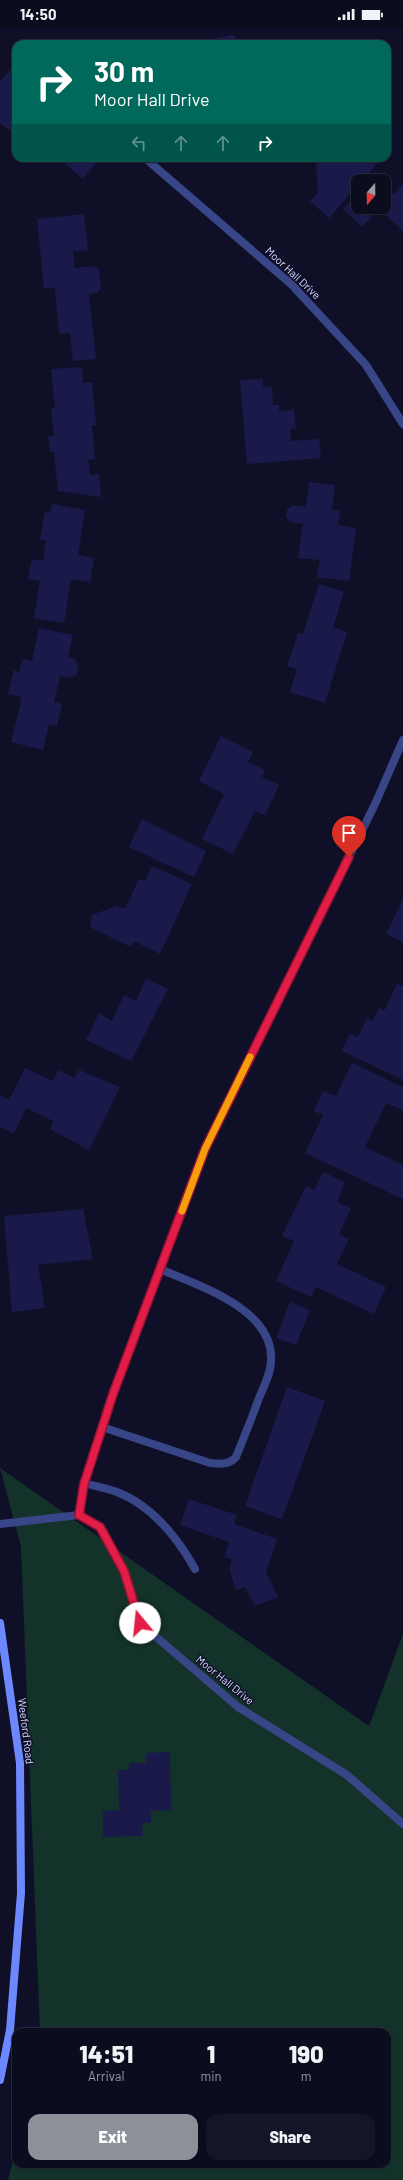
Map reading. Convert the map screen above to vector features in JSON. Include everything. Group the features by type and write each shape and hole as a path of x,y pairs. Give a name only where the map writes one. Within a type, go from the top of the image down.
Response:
{"street":[{"name":"Moor Hall Drive","path":"150,162 292,285 366,365 403,424"},
{"path":"0,1524 79,1515 84,1484 102,1427 205,1149 376,802 403,740"},
{"path":"102,1427 210,1463 222,1464 232,1461 236,1457 267,1377 272,1361 271,1348 266,1336 253,1320 241,1308 222,1296 160,1269"},
{"path":"84,1484 117,1492 149,1509 183,1548 195,1569"},
{"name":"Moor Hall Drive","path":"79,1515 100,1527 124,1571 140,1623 238,1707 348,1775 403,1824"},
{"name":"Weeford Road","path":"0,1623 20,1763 20,1893 10,2030 0,2080"}],"green space":[{"path":"0,1468 369,1726 403,1634 403,2180 8,2180 12,2164 12,2168 391,2168 391,2028 40,2028 21,1547"}],"building":[{"path":"234,35 235,40 208,40"},
{"path":"12,67 12,133 0,123 0,82"},
{"path":"63,162 97,162 83,179"},
{"path":"316,162 379,162 368,174 351,174 351,193 329,218 310,201 318,192"},
{"path":"403,184 403,231 384,214 391,214 391,191 394,194"},
{"path":"351,200 351,214 374,214 362,227 343,209"},
{"path":"84,214 88,250 73,251 75,268 94,266 99,270 101,288 97,293 89,294 96,359 73,361 70,333 59,334 55,288 44,288 37,219"},
{"path":"82,367 83,383 92,383 96,425 92,425 95,459 88,460 90,475 99,474 101,497 58,491 54,452 50,452 48,437 54,436 51,409 55,408 51,369"},
{"path":"263,379 263,387 272,386 273,405 279,405 279,411 294,410 296,429 290,429 291,441 319,439 321,458 247,464 240,380"},
{"path":"309,482 335,485 332,509 340,510 338,525 356,528 349,581 317,577 320,560 298,558 303,524 291,522 286,517 287,510 292,505 306,507"},
{"path":"52,504 85,510 78,555 94,558 90,582 71,579 64,623 34,618 40,581 28,579 32,559 43,561 46,540 40,540 45,512 50,513"},
{"path":"319,584 344,592 333,627 347,632 325,703 290,692 297,669 287,666 298,633 303,634"},
{"path":"39,628 73,635 68,657 75,659 78,666 77,675 69,678 60,676 54,702 62,704 57,726 49,724 43,750 11,742 22,697 8,694 14,670 19,672 22,659 32,661"},
{"path":"221,736 253,752 248,762 265,770 262,777 279,785 265,815 255,811 233,854 202,839 224,794 199,781"},
{"path":"142,819 206,851 194,877 129,847"},
{"path":"152,866 192,884 160,954 134,941 131,947 90,927 92,915 116,906 125,909 139,879 145,881"},
{"path":"403,899 403,942 386,934"},
{"path":"146,979 168,989 131,1061 86,1040 99,1013 112,1021 124,995 136,1001"},
{"path":"397,984 403,986 403,1080 342,1051 350,1033 358,1037 367,1018 373,1021 379,1008 384,1011"},
{"path":"352,1063 403,1087 403,1110 386,1103 365,1147 403,1165 403,1199 305,1153 323,1115 314,1111 323,1091 336,1096"},
{"path":"25,1068 53,1081 58,1070 74,1078 79,1070 120,1087 89,1150 50,1129 53,1121 26,1108 14,1134 0,1127 0,1097 1,1095 9,1100"},
{"path":"323,1172 345,1182 337,1202 351,1208 339,1234 349,1239 337,1264 386,1287 374,1314 316,1287 311,1297 276,1281 294,1241 282,1236 306,1186 314,1190"},
{"path":"83,1209 93,1259 38,1265 45,1308 12,1312 4,1216"},
{"path":"290,1302 310,1310 296,1345 276,1338"},
{"path":"287,1387 325,1401 282,1519 245,1506"},
{"path":"189,1499 237,1515 234,1524 277,1539 266,1572 278,1597 255,1606 245,1587 236,1590 229,1568 232,1559 224,1557 229,1542 180,1525"},
{"path":"170,1752 171,1810 151,1811 151,1823 142,1823 143,1836 103,1837 103,1811 119,1810 118,1770 129,1770 129,1763 146,1763 146,1753"}],"slow traffic":[{"path":"182,1211 205,1149 250,1057"}],"route":[{"path":"140,1623 124,1571 100,1527 79,1515 84,1484 113,1394 205,1149 349,857"}]}
